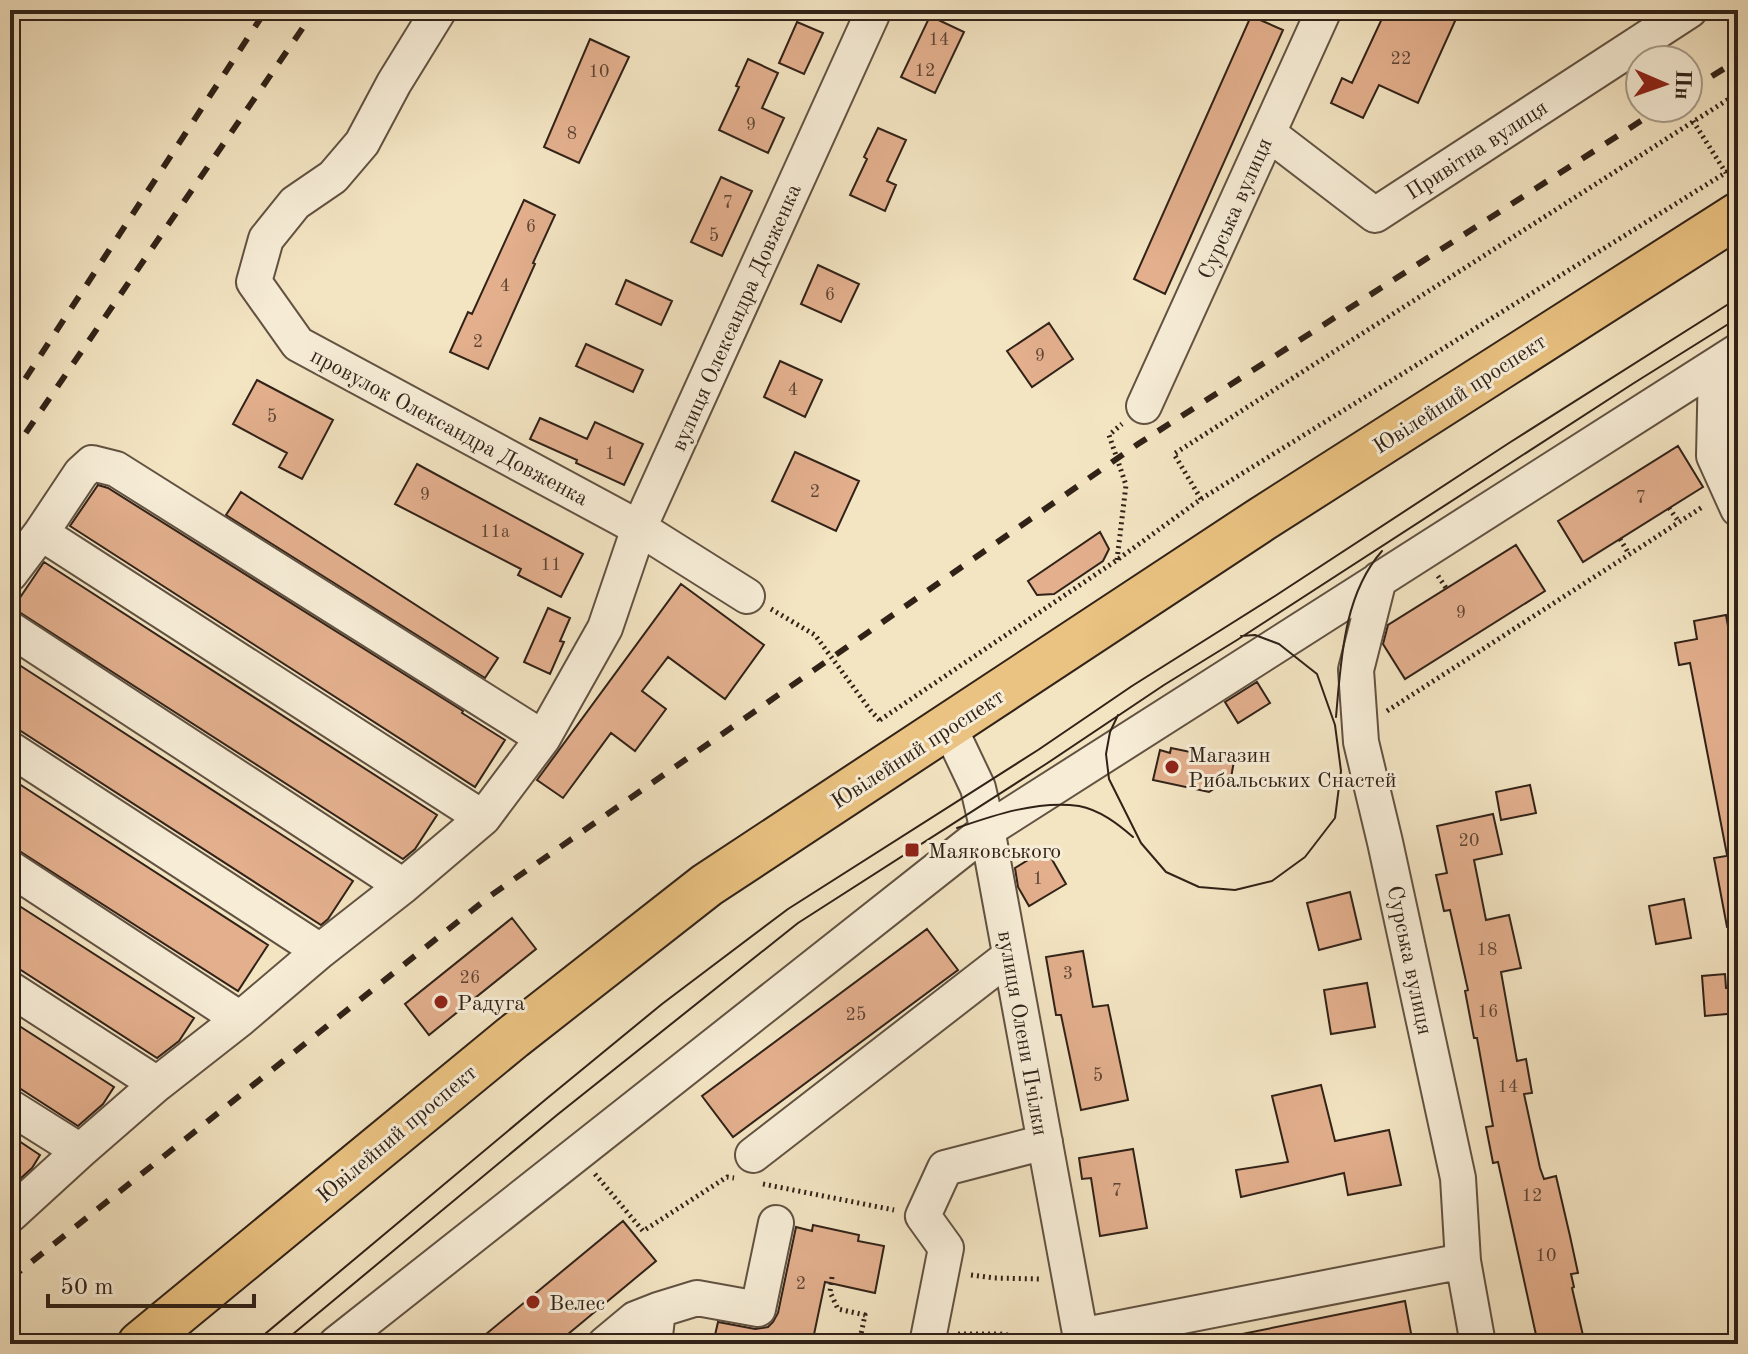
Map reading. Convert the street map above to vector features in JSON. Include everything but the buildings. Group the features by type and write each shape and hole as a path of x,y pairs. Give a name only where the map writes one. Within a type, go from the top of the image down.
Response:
{"main road":[{"name":"Ювілейний проспект","path":"140,1344 513,1037 707,885 1262,519 1738,215"}],"street":[{"name":"провулок Олександра Довженка","path":"439,10 362,143 333,177 295,203 266,239 254,282 298,344 639,528 747,596"},
{"name":"вулиця Олександра Довженка","path":"10,1215 157,1084 483,818 543,738 605,628 639,528 874,10"},
{"name":"Сурська вулиця","path":"1144,406 1324,10"},
{"name":"Привітна вулиця","path":"1268,133 1375,215 1690,10"},
{"path":"1727,358 1714,456 1733,500"},
{"path":"336,1344 987,830 1727,358"},
{"path":"10,574 81,473 92,463 116,469 543,738"},
{"path":"41,533 483,818"},
{"name":"Сурська вулиця","path":"1379,579 1356,670 1361,742 1458,1178 1463,1261 1478,1344"},
{"path":"10,629 403,886"},
{"name":"вулиця Олени Пчілки","path":"949,727 978,788 1081,1340"},
{"path":"10,749 320,951"},
{"path":"10,868 240,1019"},
{"path":"749,1172 1010,956"},
{"path":"10,989 157,1084"},
{"path":"10,1107 80,1151"},
{"path":"928,1338 946,1248 923,1216 945,1168 1045,1142"},
{"path":"605,1344 635,1319 697,1298 758,1309 776,1223"},
{"path":"1081,1340 1463,1261"},
{"path":"654,1344 658,1310"}],"path":[{"path":"1704,114 1738,93"},
{"path":"1201,499 1174,454 1688,124"},
{"path":"1695,124 1726,173"},
{"path":"880,720 1117,560 1201,499 1738,165"},
{"path":"1117,560 1126,485 1109,435 1144,406"},
{"path":"1360,728 1679,522 1733,500"},
{"path":"1669,508 1679,522"},
{"path":"1620,539 1629,554"},
{"path":"747,596 815,635 871,711 910,752"},
{"path":"577,1154 643,1231 727,1177 749,1172 923,1216"},
{"path":"832,1277 830,1292 838,1309 865,1315 859,1344"},
{"path":"994,1278 1003,1279"},
{"path":"928,1338 1000,1334 1056,1341 1081,1340"}],"tram line":[{"path":"253,1344 662,1004 788,909 1738,298"},
{"path":"281,1344 557,1115 798,923 1738,318"},
{"path":"1336,717 1342,652 1352,608 1359,588 1382,551"},
{"path":"1118,715 1110,732 1106,754 1109,779 1141,843 1166,872 1199,887 1235,890 1272,881 1305,857 1335,818 1341,771 1335,725 1317,674 1279,644 1255,635 1241,636"},
{"path":"957,828 1017,810 1064,805 1094,811 1133,837"}],"railway":[{"path":"10,402 266,10"},
{"path":"10,456 315,10"},
{"path":"1704,81 1738,60"},
{"path":"10,1279 490,896 1138,444 1636,124"}],"place":[{"name":"Магазин Рибальських Снастей","path":"1172,767"},
{"name":"Маяковського","path":"912,850"},
{"name":"Радуга","path":"441,1002"},
{"name":"Велес","path":"533,1302"}]}
